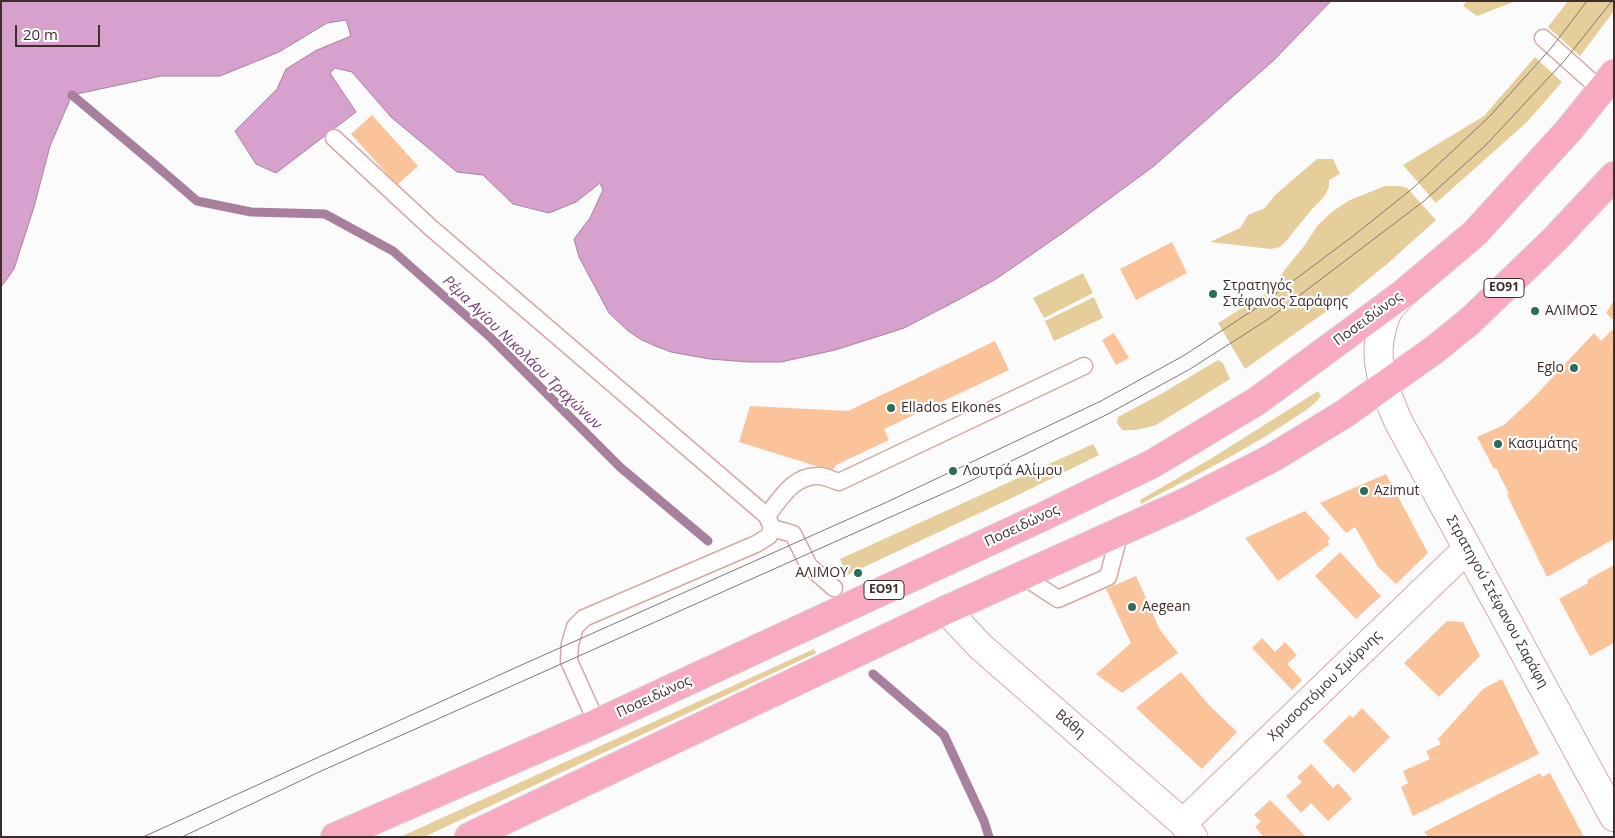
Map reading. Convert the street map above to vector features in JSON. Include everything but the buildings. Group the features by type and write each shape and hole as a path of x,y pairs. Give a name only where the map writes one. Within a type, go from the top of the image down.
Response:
{"highway":[{"name":"Ποσειδώνος","path":"335,837 597,723 1042,517 1152,464 1256,401 1404,293 1475,232 1568,131 1607,82"},
{"name":"ΕΟ91","path":"469,837 946,610 1184,503 1272,458 1344,414 1434,350 1470,321 1555,239 1614,176"}],"street":[{"name":"Στρατηγού Στέφανου Σαράφη","path":"1404,293 1389,310 1378,343 1379,367 1383,386 1398,421 1614,817"},
{"name":"Χρυσοστόμου Σμύρνης","path":"1188,830 1467,549"},
{"name":"Βάθη","path":"946,610 981,647 1188,830"}],"lane":[{"path":"1543,38 1607,82"},
{"path":"334,138 430,227 769,522 793,534 809,566 834,588"},
{"path":"597,723 569,660 570,644 575,627 584,618 756,544 769,536 769,522 795,482 808,477 820,476 839,482 1084,366"},
{"path":"1023,576 1058,599 1108,577 1120,532"}],"shaded area":[{"path":"1,1 1331,1 1274,60 1154,166 996,279 904,328 835,350 781,362 749,362 710,359 671,352 640,339 609,313 579,257 574,239 590,218 603,190 600,183 576,202 549,213 513,204 483,175 457,172 391,117 352,72 335,68 330,73 356,112 276,173 256,164 235,131 277,89 286,69 317,50 351,36 346,20 327,23 279,52 220,76 161,76 72,95 50,146 34,207 14,269 1,287"},
{"path":"1467,1 1516,1 1477,16 1463,6"},
{"path":"1568,1 1614,1 1614,11 1580,56 1548,27"},
{"path":"1535,57 1562,82 1527,122 1436,203 1403,165 1484,116"},
{"path":"1317,159 1333,159 1340,174 1329,180 1329,187 1324,197 1280,247 1271,249 1210,242 1240,228 1248,215 1265,208 1275,195"},
{"path":"1385,186 1407,188 1436,220 1348,296 1245,369 1218,323 1275,288 1283,272 1318,225 1333,211 1350,200"},
{"path":"1083,273 1093,293 1044,318 1033,298"},
{"path":"1094,297 1103,318 1054,341 1045,321"},
{"path":"1218,360 1223,363 1230,379 1156,425 1122,430 1117,423 1118,417"},
{"path":"1318,391 1321,396 1313,404 1268,435 1141,504 1140,500 1212,458"},
{"path":"1093,444 1099,455 847,575 840,559"},
{"path":"814,649 816,653 424,837 400,837"}],"waterway":[{"name":"Ρέμα Αγίου Νικολάου Τραχώνων","path":"72,95 197,201 251,212 325,214 393,251 490,337 620,467 708,541"},
{"name":"Ρέμα Αγίου Νικολάου Τραχώνων","path":"873,674 944,735 984,821 989,837"}],"tram line":[{"path":"143,837 887,502 1101,401 1183,356 1261,305 1357,233 1413,188 1490,116 1552,47 1587,1"},
{"path":"182,837 319,772 960,486 1108,414 1190,369 1267,320 1424,201 1486,145 1565,60 1612,1"}],"place":[{"name":"Στρατηγός Στέφανος Σαράφης","path":"1213,294"},
{"name":"ΑΛΙΜΟΣ","path":"1535,311"},
{"name":"Eglo","path":"1574,368"},
{"name":"Ellados Eikones","path":"891,408"},
{"name":"Κασιμάτης","path":"1498,444"},
{"name":"Λουτρά Αλίμου","path":"953,471"},
{"name":"Azimut","path":"1364,491"},
{"name":"ΑΛΙΜΟΥ","path":"858,573"},
{"name":"Aegean","path":"1132,607"}]}
